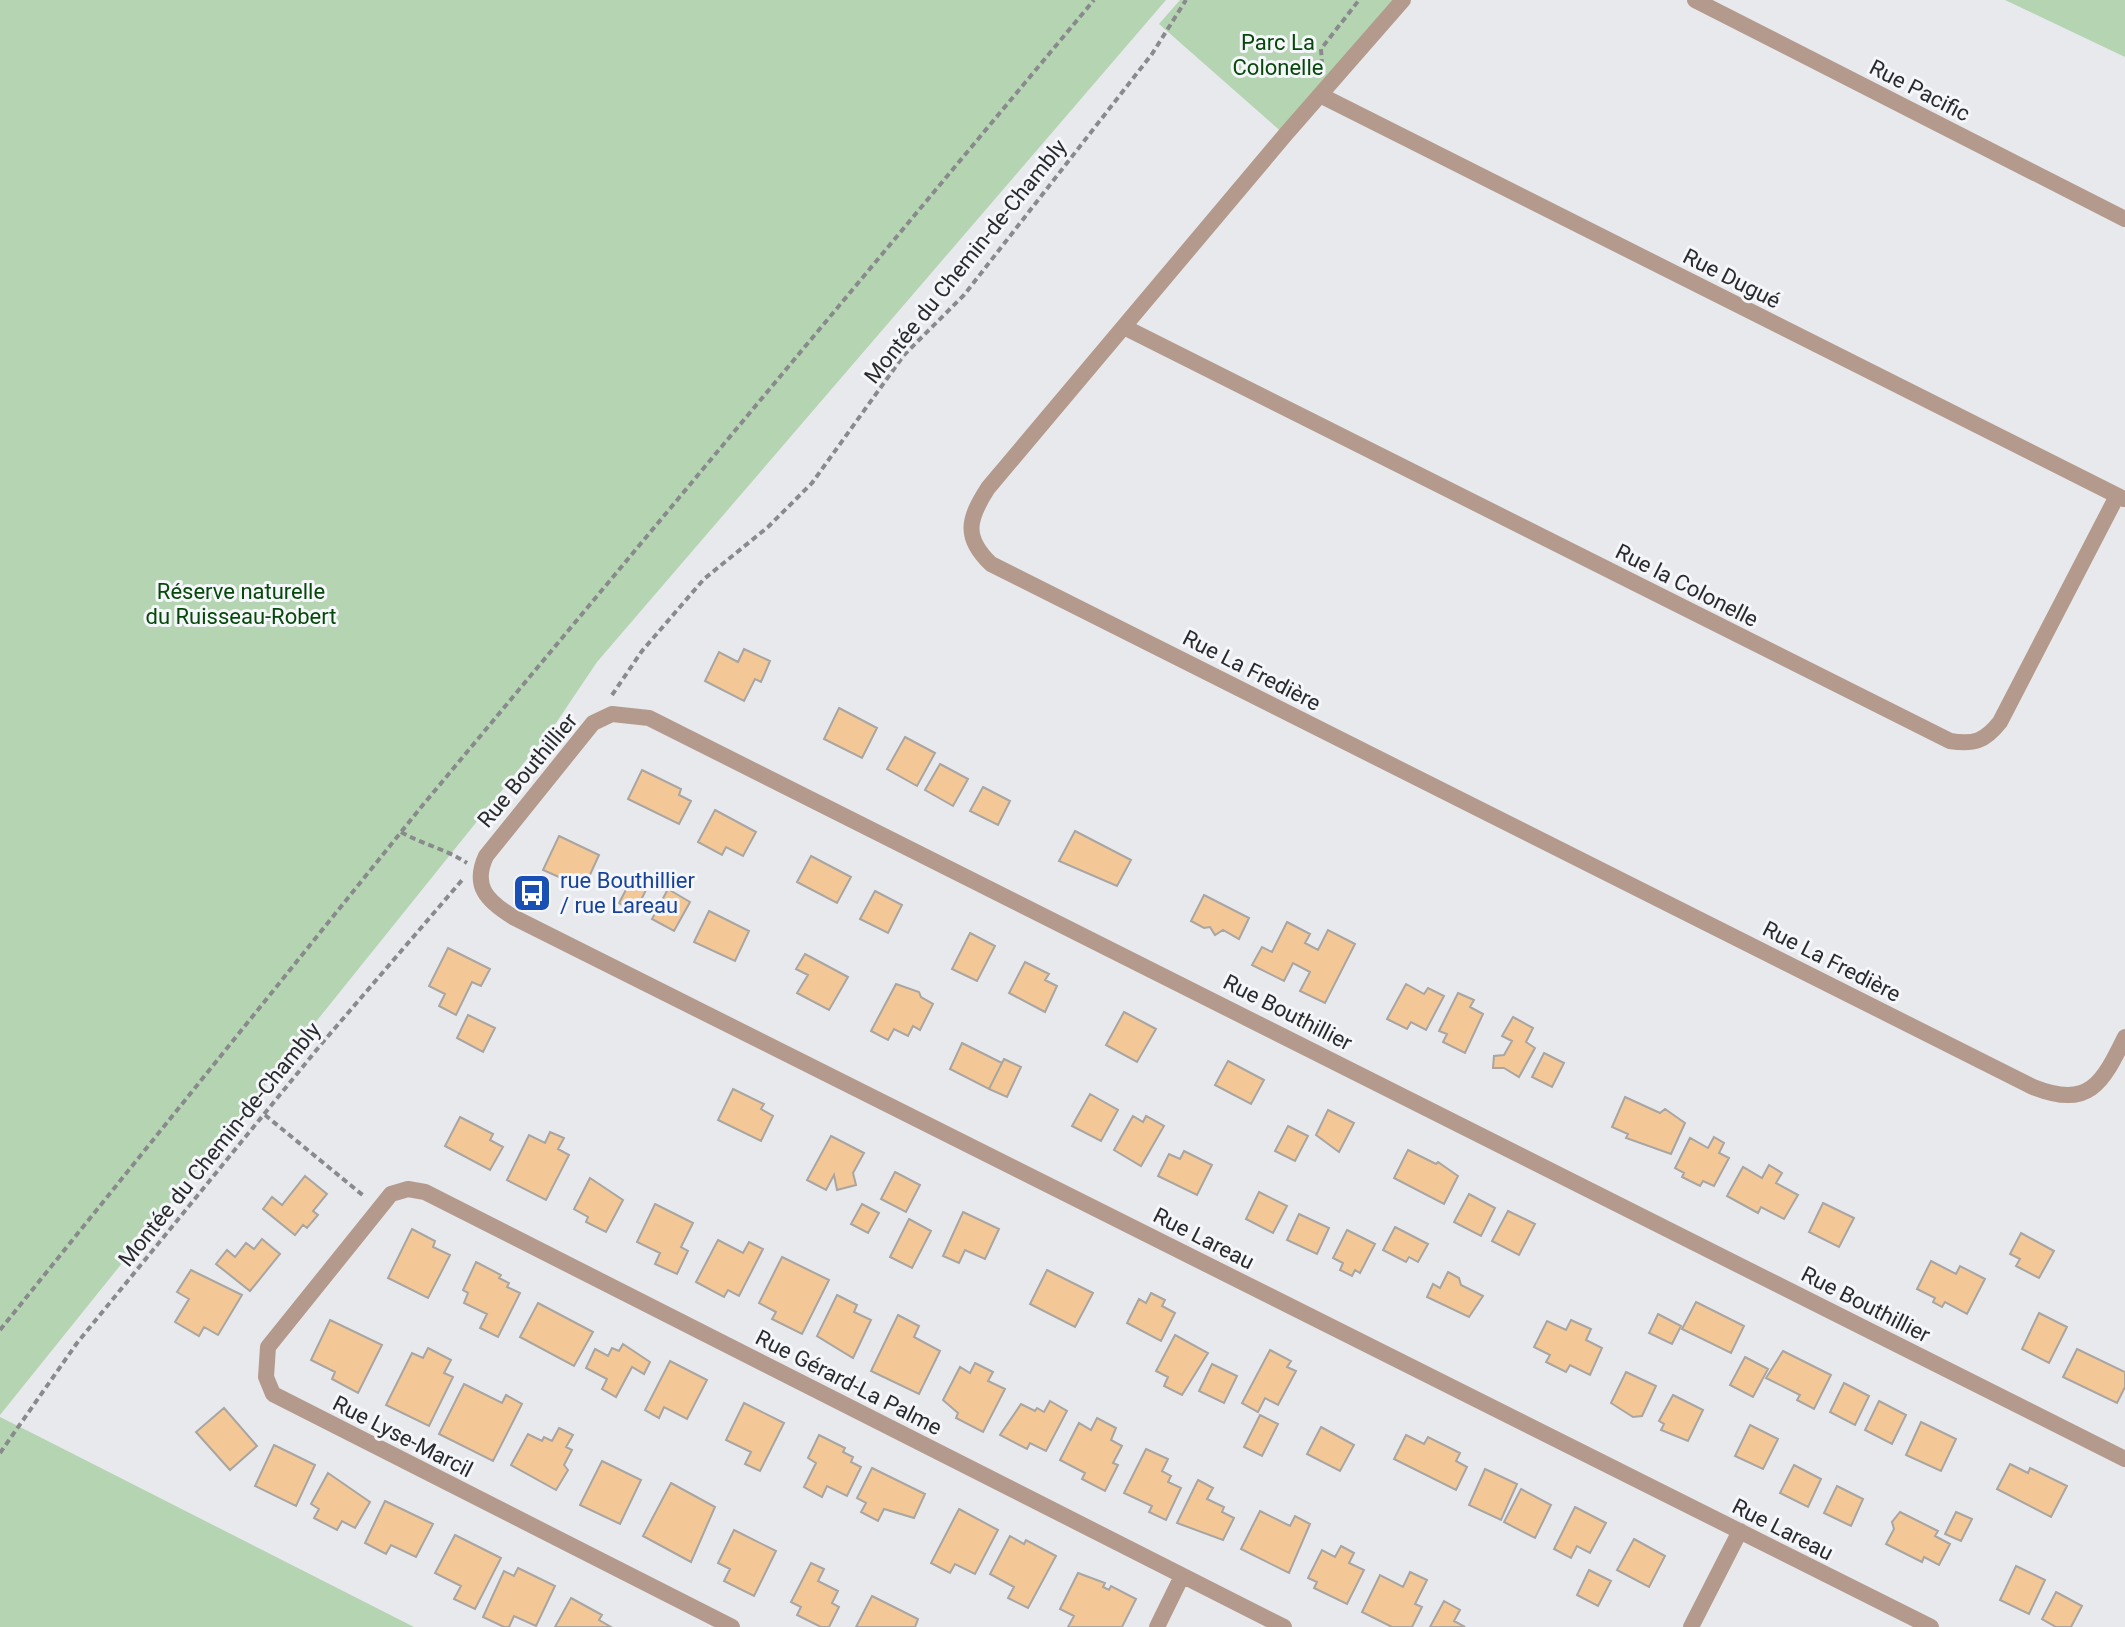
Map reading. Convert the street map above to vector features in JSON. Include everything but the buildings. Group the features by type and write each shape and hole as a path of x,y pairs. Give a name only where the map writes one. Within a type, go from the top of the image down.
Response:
{"street":[{"name":"Rue La Fredière","path":"1403,0 1124,327 975,508 970,530 976,550 991,564 2033,1087 2055,1096 2078,1096 2099,1084 2125,1037"},
{"name":"Rue Pacific","path":"1695,0 2125,219"},
{"name":"Rue Dugué","path":"1320,95 2121,498"},
{"name":"Rue la Colonelle","path":"1124,327 1950,741 1971,744 1989,736 2000,722 2121,498"},
{"name":"Rue Bouthillier","path":"479,871 497,840 571,746 593,723 612,714 639,715 666,724 2125,1459"},
{"name":"Rue Lareau","path":"479,871 486,897 513,917 1931,1627"},
{"name":"Rue Gérard-La Palme","path":"391,1194 408,1189 425,1192 1284,1627"},
{"name":"Rue Lyse-Marcil","path":"391,1194 268,1347 266,1377 273,1394 732,1627"},
{"path":"1691,1627 1740,1531"},
{"path":"1157,1627 1182,1576"}],"path":[{"path":"0,1330 401,832 1094,0"},
{"name":"Montée du Chemin-de-Chambly","path":"612,714 612,696 676,608 704,579 768,527 812,483 904,355 964,295 1152,54 1186,0"},
{"path":"1338,74 1323,65 1321,49 1359,0"},
{"path":"401,832 423,844 443,847 479,871"},
{"name":"Montée du Chemin-de-Chambly","path":"0,1453 77,1343 421,925 464,877 479,871"},
{"path":"265,1115 379,1207"}],"green space":[{"name":"Réserve naturelle du Ruisseau-Robert","path":"0,0 1166,0 597,662 556,723 0,1415"},
{"name":"Parc La Colonelle","path":"1180,0 1393,0 1285,135 1159,24"},
{"path":"2005,0 2125,0 2125,57"},
{"path":"0,1417 32,1433 414,1627 0,1627"}],"place":[{"name":"rue Bouthillier / rue Lareau","path":"532,893"}]}
